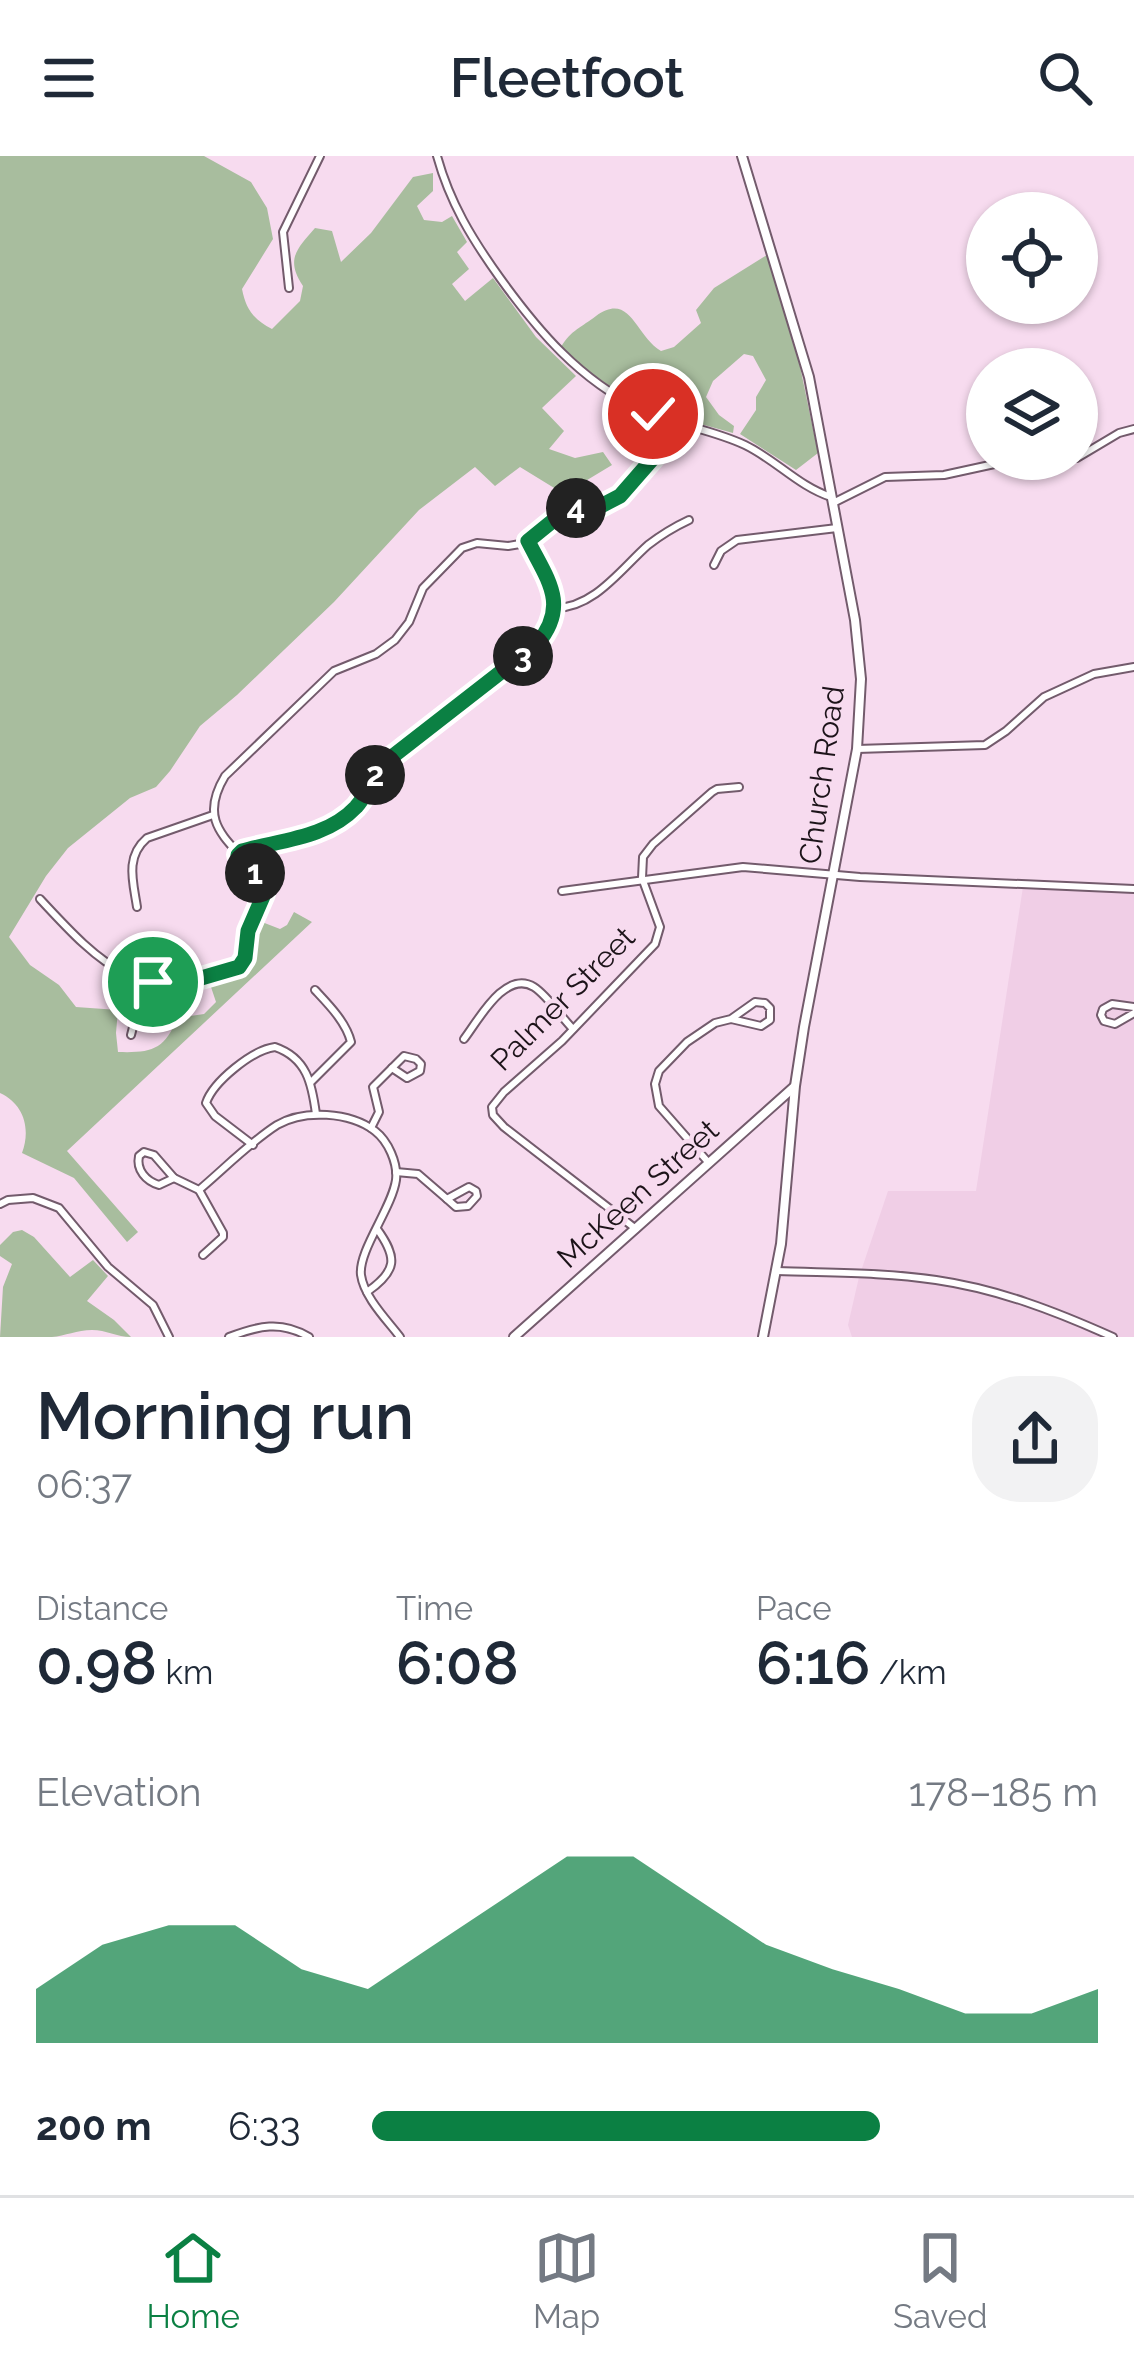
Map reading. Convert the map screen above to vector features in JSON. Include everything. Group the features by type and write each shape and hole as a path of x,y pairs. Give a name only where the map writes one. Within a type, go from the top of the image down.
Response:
{"street":[{"path":"290,288 283,232 320,156"},
{"path":"437,156 468,232 550,344 614,395 682,425 746,445 832,500 885,477 966,470"},
{"name":"Church Road","path":"742,156 805,362 859,650 861,693 857,748 795,1086 777,1271 763,1337"},
{"path":"40,899 101,961 122,973 184,983 234,970 243,962 248,931 264,894 258,877 224,839 213,815 219,786 232,768 334,671 376,654 395,640 409,622 423,588 462,548 528,541 565,511 599,507 620,496 682,425"},
{"path":"1098,445 1134,429"},
{"path":"556,608 586,600 650,544 689,520"},
{"path":"714,565 721,551 737,540 837,528"},
{"path":"238,855 320,831 348,815 388,760 537,644 556,608 528,541"},
{"path":"857,748 985,745 1044,697 1094,674 1134,667"},
{"path":"642,878 642,863 653,844 712,792 739,787"},
{"path":"137,907 131,862 138,845 213,815"},
{"path":"562,891 743,867 1134,889"},
{"name":"Palmer Street","path":"636,1229 493,1115 495,1100 656,944 658,920 642,878"},
{"path":"131,1035 145,980"},
{"path":"464,1040 500,992 521,984 533,987 573,1029"},
{"path":"311,1082 351,1038 315,990"},
{"path":"708,1162 663,1112 655,1084 658,1070 705,1028 731,1019 754,1002 770,1008 770,1020 761,1026 731,1019"},
{"path":"1112,1004 1134,1010 1115,1024 1104,1021 1102,1015 1112,1004"},
{"path":"254,1145 206,1103 211,1090 249,1057 269,1047 288,1052 311,1082 316,1115"},
{"path":"371,1128 379,1112 373,1087 392,1068 404,1056 421,1064 417,1074 407,1078 392,1068"},
{"name":"McKeen Street","path":"514,1337 795,1086"},
{"path":"199,1190 288,1120 316,1115 346,1118 371,1128 386,1144 396,1172 391,1199 361,1269 368,1292 400,1337"},
{"path":"174,1178 162,1185 154,1183 141,1171 139,1156 150,1153 174,1178 199,1190 223,1233 203,1255"},
{"path":"396,1172 418,1174 456,1207 463,1208 477,1196 469,1187 447,1199"},
{"path":"0,1204 33,1198 59,1208 108,1267 153,1305 169,1337"},
{"path":"368,1292 388,1274 393,1262 377,1229"},
{"path":"777,1271 887,1275 960,1284 1035,1304 1113,1337"},
{"path":"229,1337 273,1325 308,1337"}],"shaded area":[{"path":"1023,887 1134,892 1134,1337 852,1337 848,1325 859,1277 888,1191 976,1191"}],"green space":[{"path":"0,156 204,156 251,182 267,208 273,239 242,289 251,313 272,329 300,301 303,286 294,261 315,228 332,231 341,262 371,233 413,177 433,173 433,191 417,206 424,220 442,222 452,216 467,242 457,252 469,269 452,284 465,301 493,278 536,337 576,376 542,408 564,431 549,449 575,458 603,452 612,465 564,494 520,467 495,486 475,467 419,510 334,602 200,726 156,787 130,798 68,848 46,876 9,937 30,965 59,985 76,1007 118,1010 118,1052 155,1047 177,1018 204,1014 216,1002 210,984 237,975 250,964 262,922 280,929 294,912 312,922 67,1151 138,1232 127,1242 74,1178 22,1153 23,1118 0,1093"},
{"path":"767,255 796,347 818,453 796,470 740,434 756,410 756,397 766,380 753,356 744,354 713,381 706,397 734,426 733,433 654,411 676,372 658,364 643,382 643,399 609,386 561,347 596,316 617,309 632,318 661,351 674,347 701,323 696,310 714,288"},
{"path":"22,1230 70,1277 93,1260 108,1276 87,1301 131,1337 92,1330 52,1337 0,1337 3,1287 12,1264 0,1256 0,1245"}],"route":[{"path":"153,982 184,983 239,967 264,894 258,877 238,855 309,835 348,815 388,760 544,637 556,608 528,541 565,511 599,507 628,488 682,425 653,414"}]}
